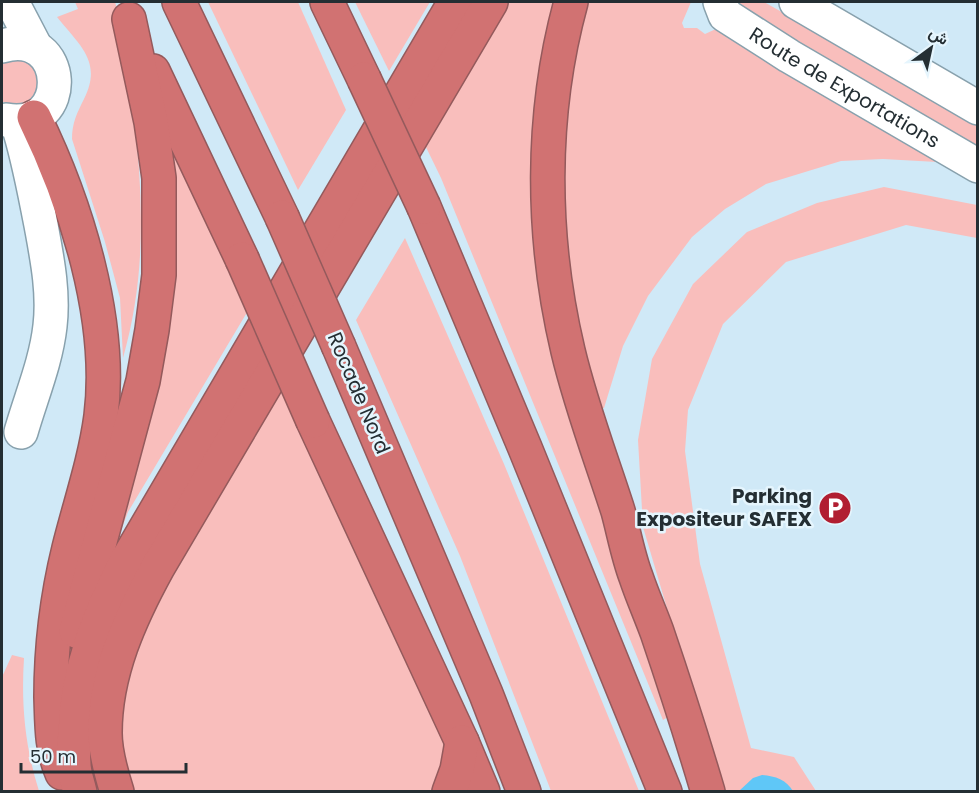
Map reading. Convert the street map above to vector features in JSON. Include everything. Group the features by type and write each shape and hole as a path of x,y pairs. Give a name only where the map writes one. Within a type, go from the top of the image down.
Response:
{"highway":[{"name":"Rocade Nord","path":"179,2 282,217 339,347 486,694 524,792"},
{"path":"327,2 424,207 638,721 665,792"},
{"path":"77,783 76,702 82,668 91,639 116,581 455,2"},
{"path":"117,792 107,755 106,710 119,650 136,610 158,567 491,2"},
{"path":"571,2 560,48 548,154 550,238 559,308 586,419 618,513 635,576 678,694 708,792"},
{"path":"77,783 66,704 69,670 78,624 143,381 159,274 159,178 151,122 124,10"},
{"path":"124,10 242,259 313,421 483,792"},
{"path":"18,119 53,158 79,232 98,317 103,352 101,416 85,492 61,586 52,663 52,738 55,756 62,772 77,783"},
{"path":"449,792 457,770 462,742"}],"street":[{"path":"12,2 36,48 54,69 55,83 53,97 45,109 18,119 36,200 51,283 52,304 47,346 21,432"},
{"name":"Route de Exportations","path":"720,2 725,15 789,56 978,166"},
{"path":"796,2 978,108"},
{"path":"2,46 10,43 36,48"}],"shaded area":[{"path":"75,2 115,2 132,102 137,144 141,229 139,272 133,315 123,358 120,298 105,242 72,139 74,123 89,86 90,64 80,45 57,17 78,9"},
{"path":"208,2 298,2 346,110 298,190"},
{"path":"355,2 430,2 389,71"},
{"path":"505,2 557,2 536,144 668,717 663,720 441,178 423,141"},
{"path":"583,2 691,2 682,23 684,28 697,28 705,34 718,28 937,162 883,159 841,161 766,184 725,209 692,237 648,296 623,346 604,408 594,408 560,249 569,62"},
{"path":"733,2 764,2 977,122 977,147 737,9"},
{"path":"25,55 43,82 29,103 9,104 2,101 2,58"},
{"path":"174,155 252,304 128,512 105,572 173,264 177,208"},
{"path":"884,187 977,205 977,238 906,225 786,262 723,324 688,410 685,451 700,564 751,748 794,757 816,791 721,791 643,527 638,440 652,359 693,284 747,232 817,203"},
{"path":"405,238 504,464 639,791 551,791 460,556 356,320"},
{"path":"280,381 449,743 437,792 133,792 129,782 120,732 121,701 142,625"},
{"path":"12,655 24,658 25,726 30,758 39,791 2,791 2,677"}],"water":[{"path":"762,775 780,779 793,791 739,791 753,778"}],"place":[{"name":"Parking Expositeur SAFEX","path":"835,508"}]}
